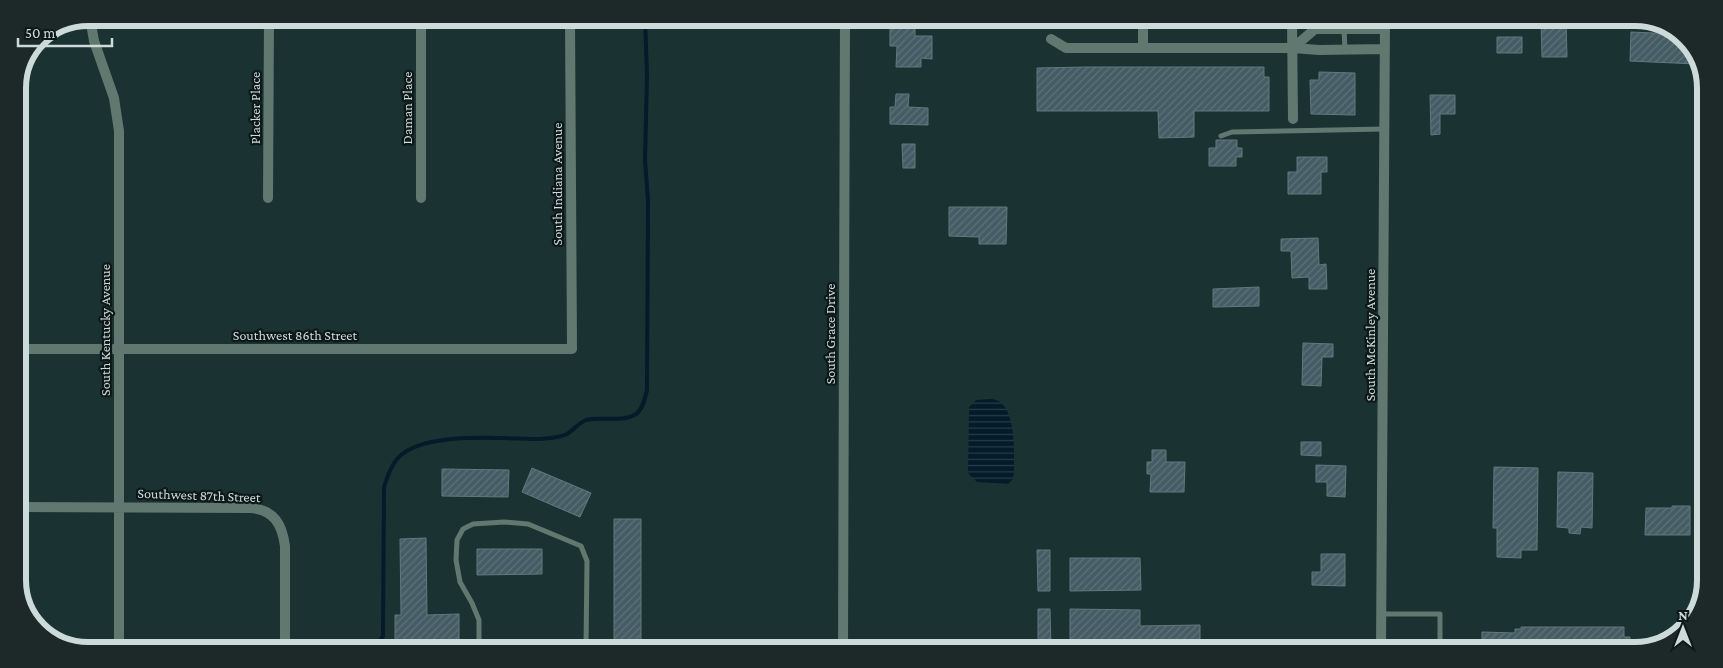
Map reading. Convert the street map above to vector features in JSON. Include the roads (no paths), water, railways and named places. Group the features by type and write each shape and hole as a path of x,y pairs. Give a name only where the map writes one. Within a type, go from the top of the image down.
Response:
{"street":[{"name":"South Kentucky Avenue","path":"91,26 94,41 114,98 119,126 119,642"},
{"name":"Placker Place","path":"268,198 269,26"},
{"name":"Daman Place","path":"421,26 421,198"},
{"name":"South Indiana Avenue","path":"570,26 572,349"},
{"name":"South Grace Drive","path":"843,642 845,26"},
{"path":"1143,26 1143,48"},
{"path":"1292,26 1293,119"},
{"path":"1292,48 1316,29 1375,26"},
{"name":"South McKinley Avenue","path":"1381,642 1385,26"},
{"path":"1052,39 1066,48 1385,49"},
{"name":"Southwest 86th Street","path":"26,349 572,349"},
{"name":"Southwest 87th Street","path":"26,507 251,508 268,512 277,521 284,538 285,642"}],"lane":[{"path":"1344,29 1345,50"},
{"path":"1221,136 1232,132 1385,129"},
{"path":"479,642 478,620 472,603 460,582 456,560 457,540 463,529 473,524 504,522 528,524 581,546 587,561 586,642"},
{"path":"1382,614 1440,614 1440,642"}],"water":[{"path":"976,400 996,400 1003,404 1008,412 1013,432 1014,473 1013,479 1008,484 977,482 968,473 969,407"}],"waterway":[{"path":"379,642 383,636 384,487 397,459 409,450 424,444 443,440 464,438 540,439 557,437 567,434 586,420 630,417 636,414 642,406 647,390 648,200 645,160 647,75 645,26"}]}
